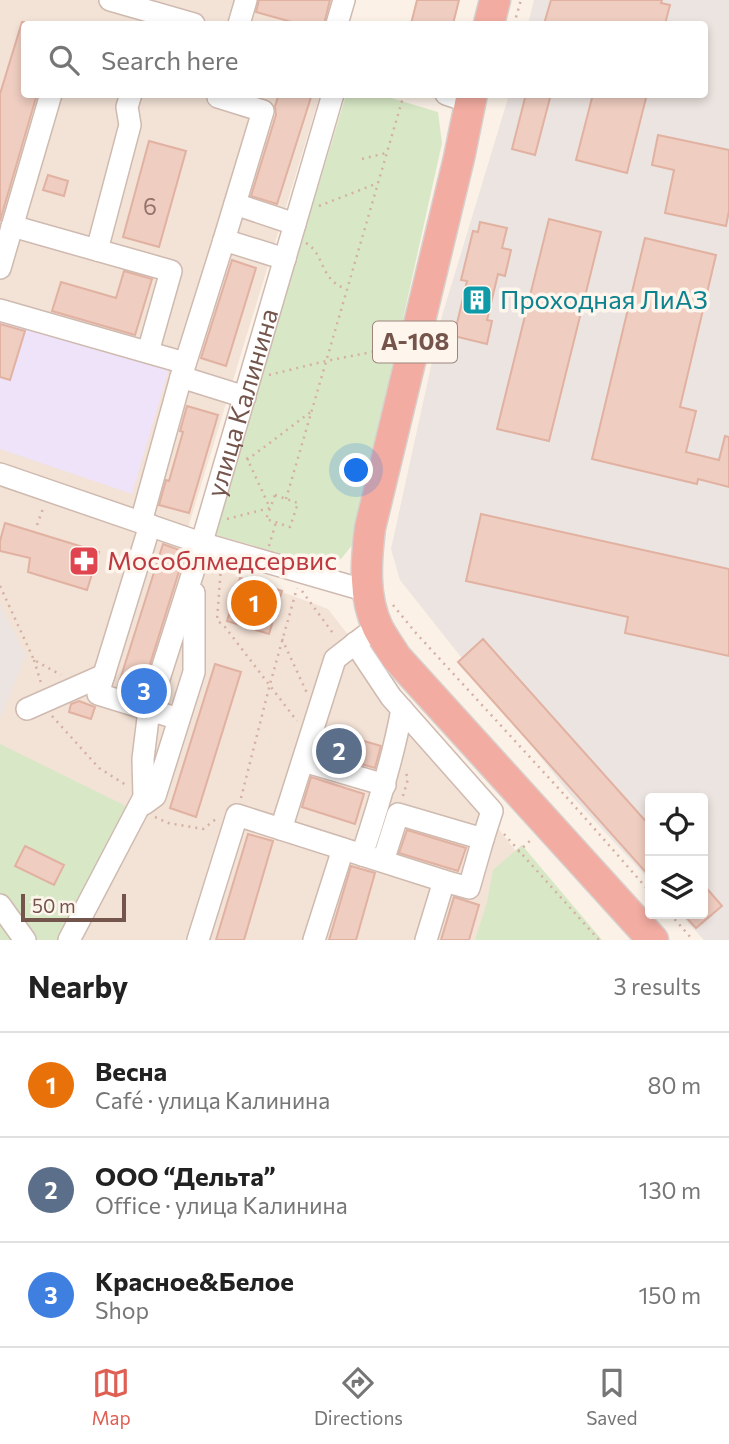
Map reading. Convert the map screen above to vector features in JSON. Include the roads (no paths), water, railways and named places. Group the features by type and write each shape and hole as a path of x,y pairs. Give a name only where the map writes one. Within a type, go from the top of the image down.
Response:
{"highway":[{"path":"490,21 495,0"},
{"name":"А-108","path":"463,98 459,158 370,528 366,560 379,596 366,635 396,657 653,940"}],"street":[{"path":"110,0 155,19"},
{"path":"240,21 246,0"},
{"path":"338,21 344,0"},
{"path":"0,268 50,98"},
{"path":"97,250 130,125 128,98"},
{"path":"179,719 98,694 146,524 183,370 263,111 221,98"},
{"name":"улица Калинина","path":"194,569 285,259 298,232 332,98"},
{"path":"235,205 298,232"},
{"path":"12,226 171,271 148,352"},
{"path":"224,240 285,259"},
{"path":"0,310 148,352 245,397"},
{"path":"0,474 201,543 379,596"},
{"path":"69,940 142,803 149,710 194,569"},
{"path":"142,803 155,796 194,672 194,569"},
{"path":"198,940 237,815 444,881 468,888 492,811 391,697 366,635 335,659 281,829"},
{"path":"37,705 104,675"},
{"path":"363,855 385,785 401,709"},
{"path":"303,761 385,785"},
{"path":"314,940 363,855 398,814 483,839"},
{"path":"426,940 444,881"},
{"path":"0,905 25,940"}],"place":[{"name":"Проходная ЛиАЗ","path":"477,300"},
{"name":"Мособлмедсервис","path":"84,561"},
{"name":"Весна","path":"254,603"},
{"name":"Красное&Белое","path":"144,691"},
{"name":"ООО “Дельта”","path":"339,751"}]}
